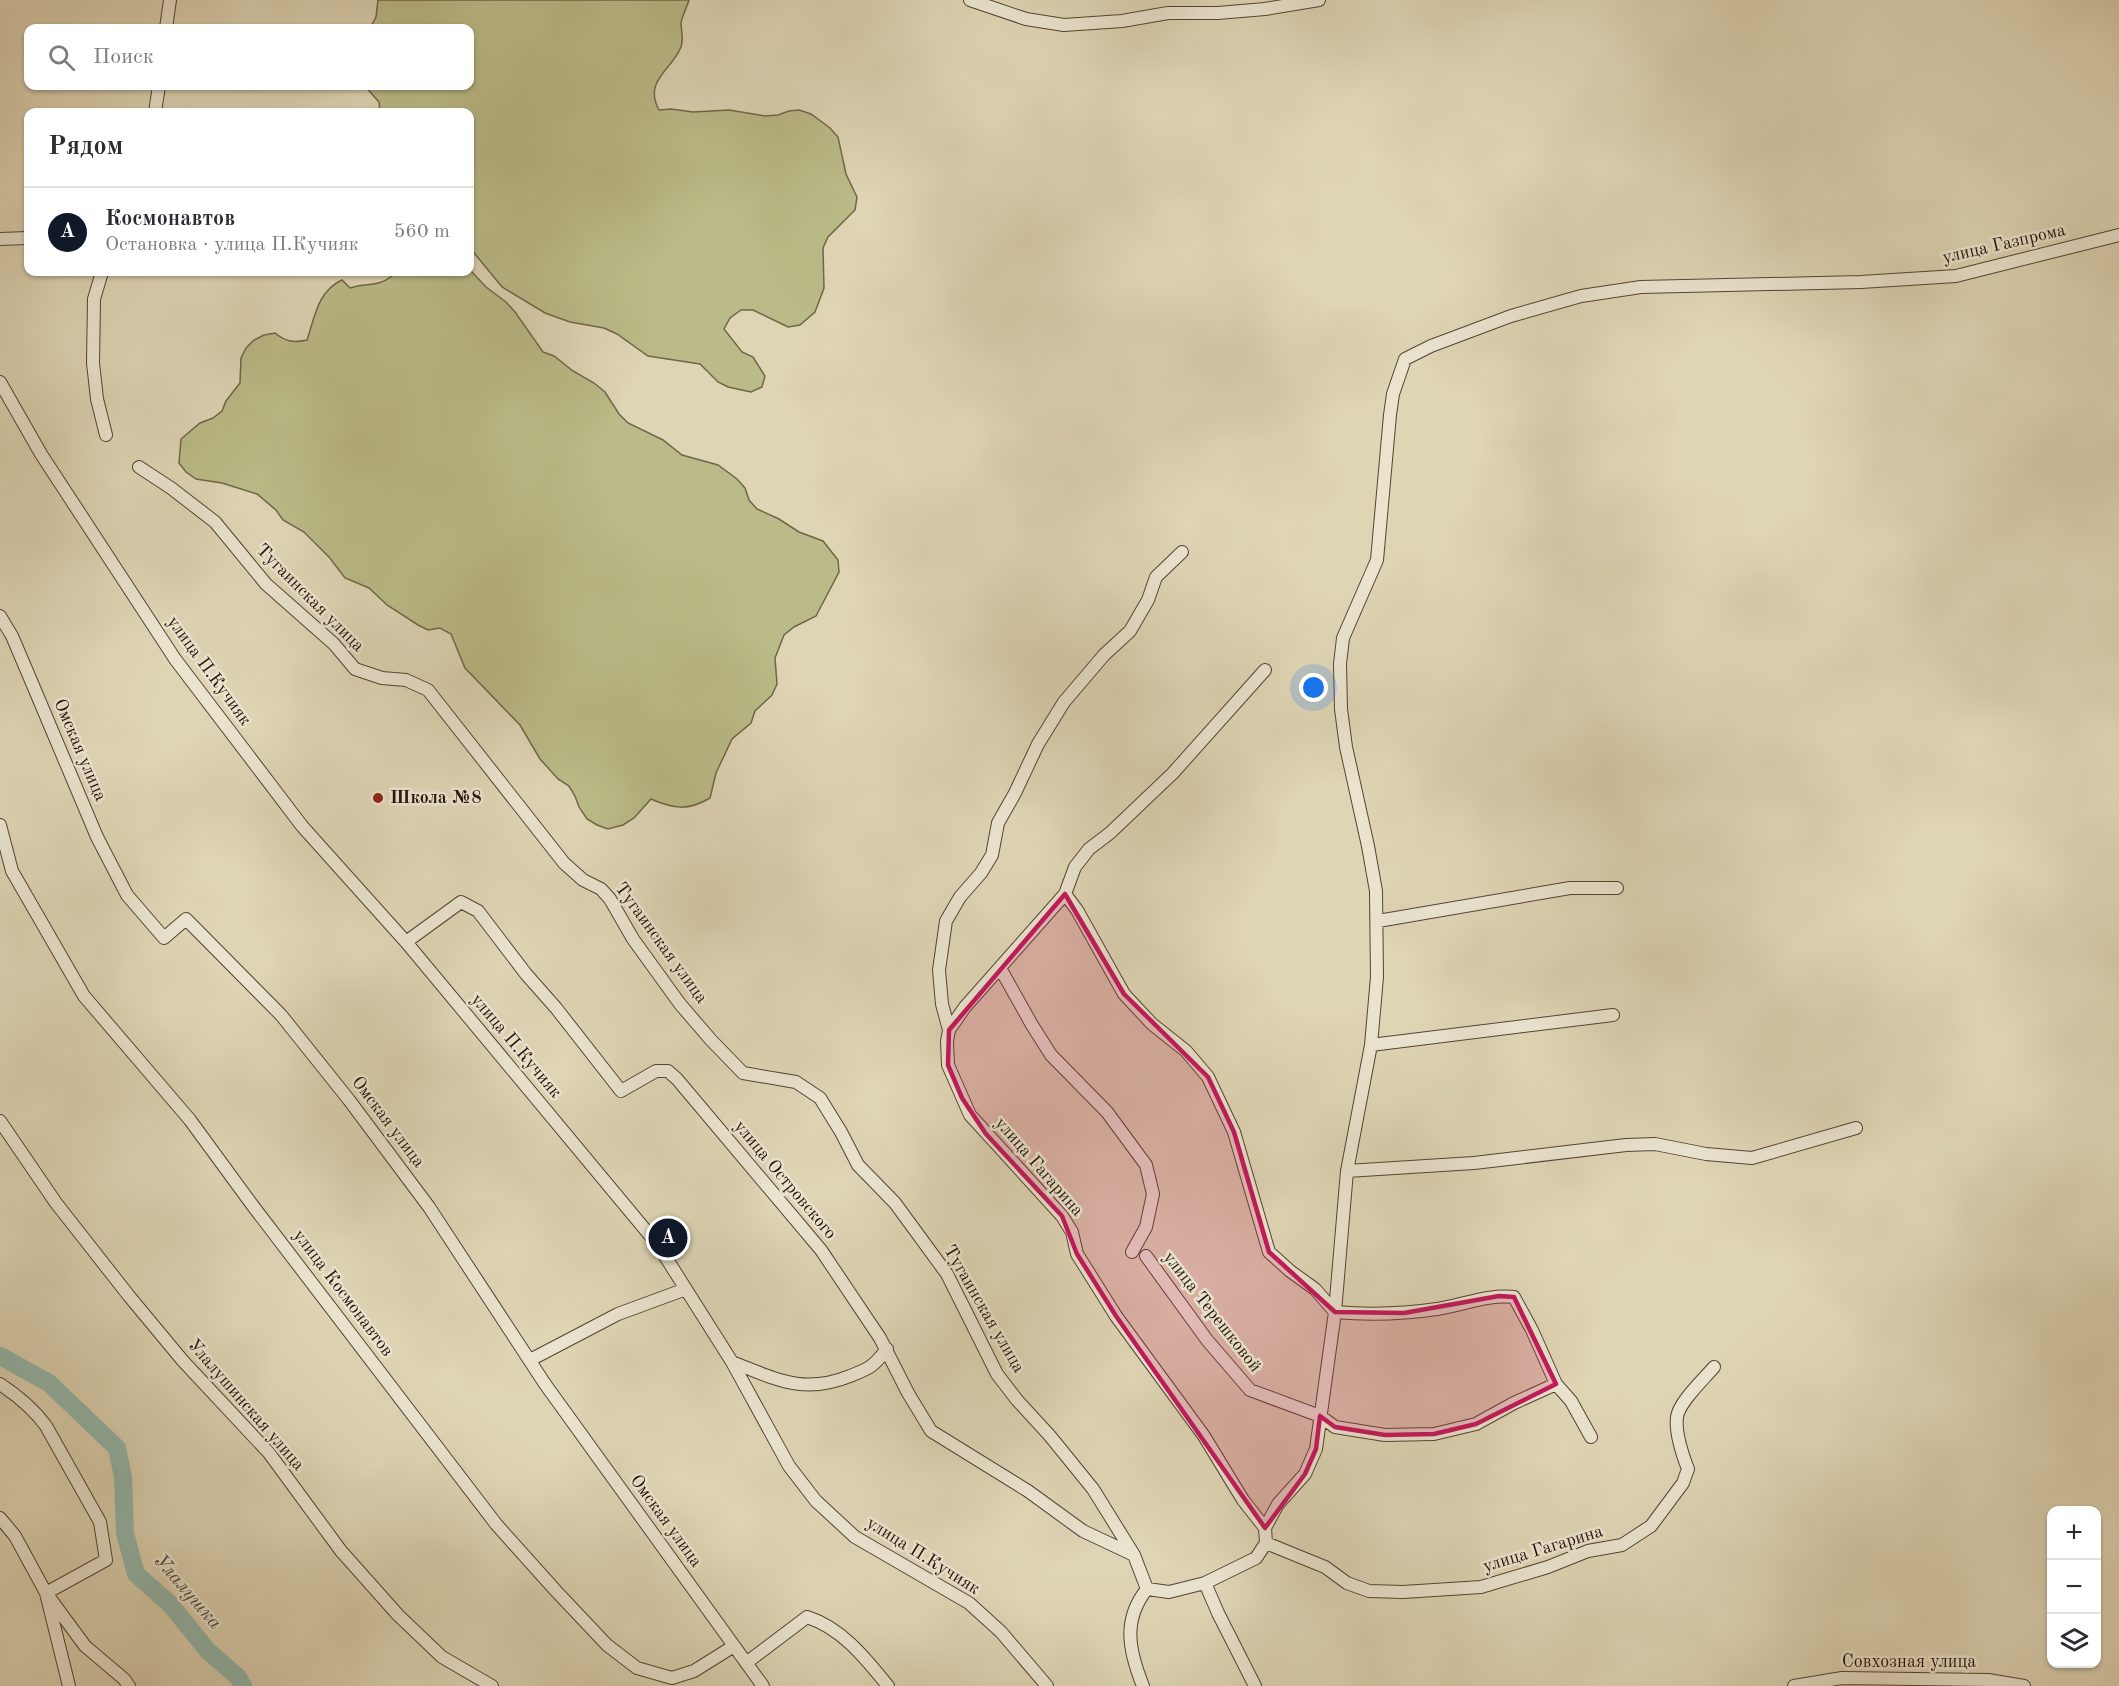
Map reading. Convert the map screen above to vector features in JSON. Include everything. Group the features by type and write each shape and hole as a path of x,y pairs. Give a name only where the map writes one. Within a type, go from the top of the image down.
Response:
{"street":[{"path":"167,24 170,0"},
{"path":"970,0 1026,20 1064,25 1122,21 1168,13 1218,13 1265,9 1319,0"},
{"path":"156,108 158,90"},
{"name":"улица Газпрома","path":"1378,921 1376,891 1368,846 1346,747 1341,709 1340,664 1343,638 1377,560 1390,415 1393,394 1405,359 1431,346 1511,316 1581,296 1641,287 1860,282 1956,276 2119,235"},
{"path":"0,239 24,238"},
{"path":"101,276 94,299 93,363 97,399 106,435"},
{"name":"улица П.Кучияк","path":"0,382 41,454 175,659 302,826 405,942 658,1245 732,1362 789,1466 816,1501 855,1536 969,1603 1001,1632 1047,1686"},
{"name":"Тугаинская улица","path":"139,467 215,522 266,584 334,644 355,669 382,678 406,680 428,690 564,863 583,880 601,889 610,899 633,939 680,1004 743,1073 796,1082 820,1098 842,1132 858,1165 895,1203 946,1274 997,1374 1093,1489 1134,1555 1147,1589"},
{"path":"950,1030 942,1004 939,970 946,921 960,897 981,873 992,855 998,823 1038,744 1059,710 1104,655 1130,631 1148,600 1156,577 1182,552"},
{"name":"Омская улица","path":"0,615 28,673 97,837 127,895 164,938 186,919 281,1015 349,1100 429,1207 545,1384 763,1686"},
{"path":"950,1030 965,1008 1065,894 1075,867 1089,849 1110,833 1173,773 1265,670"},
{"name":"улица Космонавтов","path":"0,825 12,871 84,996 190,1120 496,1524 607,1645 637,1668 672,1678 694,1671 734,1646"},
{"path":"1143,1686 1130,1639 1130,1626 1137,1601 1147,1589 1169,1592 1205,1583 1256,1558 1266,1544 1265,1527 1278,1504 1305,1474 1316,1449 1335,1312 1347,1171 1371,1045 1377,977 1378,921 1570,888 1617,888"},
{"path":"1065,894 1077,910 1124,994 1152,1024 1186,1051 1208,1077 1234,1132 1269,1252 1315,1289 1335,1312 1404,1313 1439,1309 1499,1296 1514,1297 1532,1330 1556,1384 1571,1401 1591,1437"},
{"name":"улица Островского","path":"405,942 461,902 478,910 526,974 621,1090 656,1071 668,1071 676,1079 821,1251 887,1349 908,1393 932,1431 1028,1491 1083,1531 1134,1555"},
{"name":"улица Терешковой","path":"1000,968 1051,1055 1107,1112 1146,1165 1153,1194 1146,1227 1132,1252"},
{"path":"1371,1045 1613,1015"},
{"name":"улица Гагарина","path":"950,1030 947,1041 948,1065 970,1115 1062,1216 1072,1232 1077,1254 1116,1316 1204,1436 1242,1500 1265,1527"},
{"name":"Улалушинская улица","path":"0,1121 56,1203 129,1296 183,1361 268,1453 341,1551 398,1615 442,1657 492,1686"},
{"path":"1347,1171 1474,1163 1626,1145 1655,1144 1706,1154 1752,1158 1856,1128"},
{"name":"улица Терешковой","path":"1146,1256 1207,1340 1250,1389 1320,1416 1335,1427 1385,1435 1434,1434 1476,1424 1514,1402 1556,1384"},
{"path":"530,1360 618,1314 686,1289"},
{"path":"732,1362 779,1380 807,1386 836,1382 874,1366 887,1349"},
{"name":"улица Гагарина","path":"1266,1544 1325,1567 1347,1583 1369,1591 1403,1592 1481,1587 1548,1567 1588,1551 1622,1545 1651,1526 1683,1483 1688,1469 1681,1450 1677,1418 1682,1406 1714,1367"},
{"path":"0,1384 23,1400 46,1426 100,1522 106,1560 46,1593"},
{"path":"0,1518 15,1536 46,1593 85,1646 124,1679 129,1686"},
{"path":"1205,1583 1255,1686"},
{"path":"46,1593 69,1686"},
{"path":"746,1663 807,1617 817,1620 847,1640 888,1686"},
{"name":"Совхозная улица","path":"1794,1686 1842,1678 1988,1680 2024,1686"}],"highlighted area":[{"path":"1065,894 1124,994 1208,1077 1234,1132 1269,1252 1335,1312 1404,1313 1499,1296 1514,1297 1556,1384 1476,1424 1434,1434 1385,1435 1335,1427 1320,1416 1316,1449 1305,1474 1265,1528 1116,1316 1077,1254 1062,1216 986,1134 962,1098 948,1065 949,1030"}],"green space":[{"path":"378,0 689,0 682,17 681,47 661,76 654,91 659,110 693,112 729,110 765,116 799,110 811,114 830,128 838,137 846,174 857,197 855,210 828,237 823,248 824,288 815,312 800,325 788,327 753,310 741,310 730,318 724,329 742,352 753,357 765,376 762,387 751,392 728,387 718,382 700,364 648,356 617,334 604,328 570,322 545,313 502,287 474,253 474,108 380,108 379,102 368,90 474,90 474,24 372,24 376,17"},
{"path":"474,274 515,312 543,352 554,356 605,392 619,414 628,423 663,440 682,455 718,465 745,488 749,500 757,509 799,532 823,541 838,560 839,572 816,616 784,635 775,658 777,684 772,695 755,711 751,723 732,739 716,773 710,798 688,807 674,807 651,799 634,818 623,825 608,829 587,819 569,786 558,779 540,759 520,725 465,668 451,634 440,628 428,630 418,625 387,605 369,588 345,578 329,557 304,532 283,520 276,510 257,494 222,483 196,479 179,463 181,439 200,423 213,418 222,411 226,401 240,383 241,358 246,348 254,340 275,333 290,341 307,340 318,305 322,297 334,285 342,280 350,288 387,280 392,276"}],"waterway":[{"name":"Улалушка","path":"0,1356 49,1383 117,1448 123,1477 125,1533 136,1574 171,1605 207,1650 238,1677 243,1686"}],"place":[{"name":"Школа №8","path":"378,798"},
{"name":"Космонавтов","path":"668,1238"}]}
